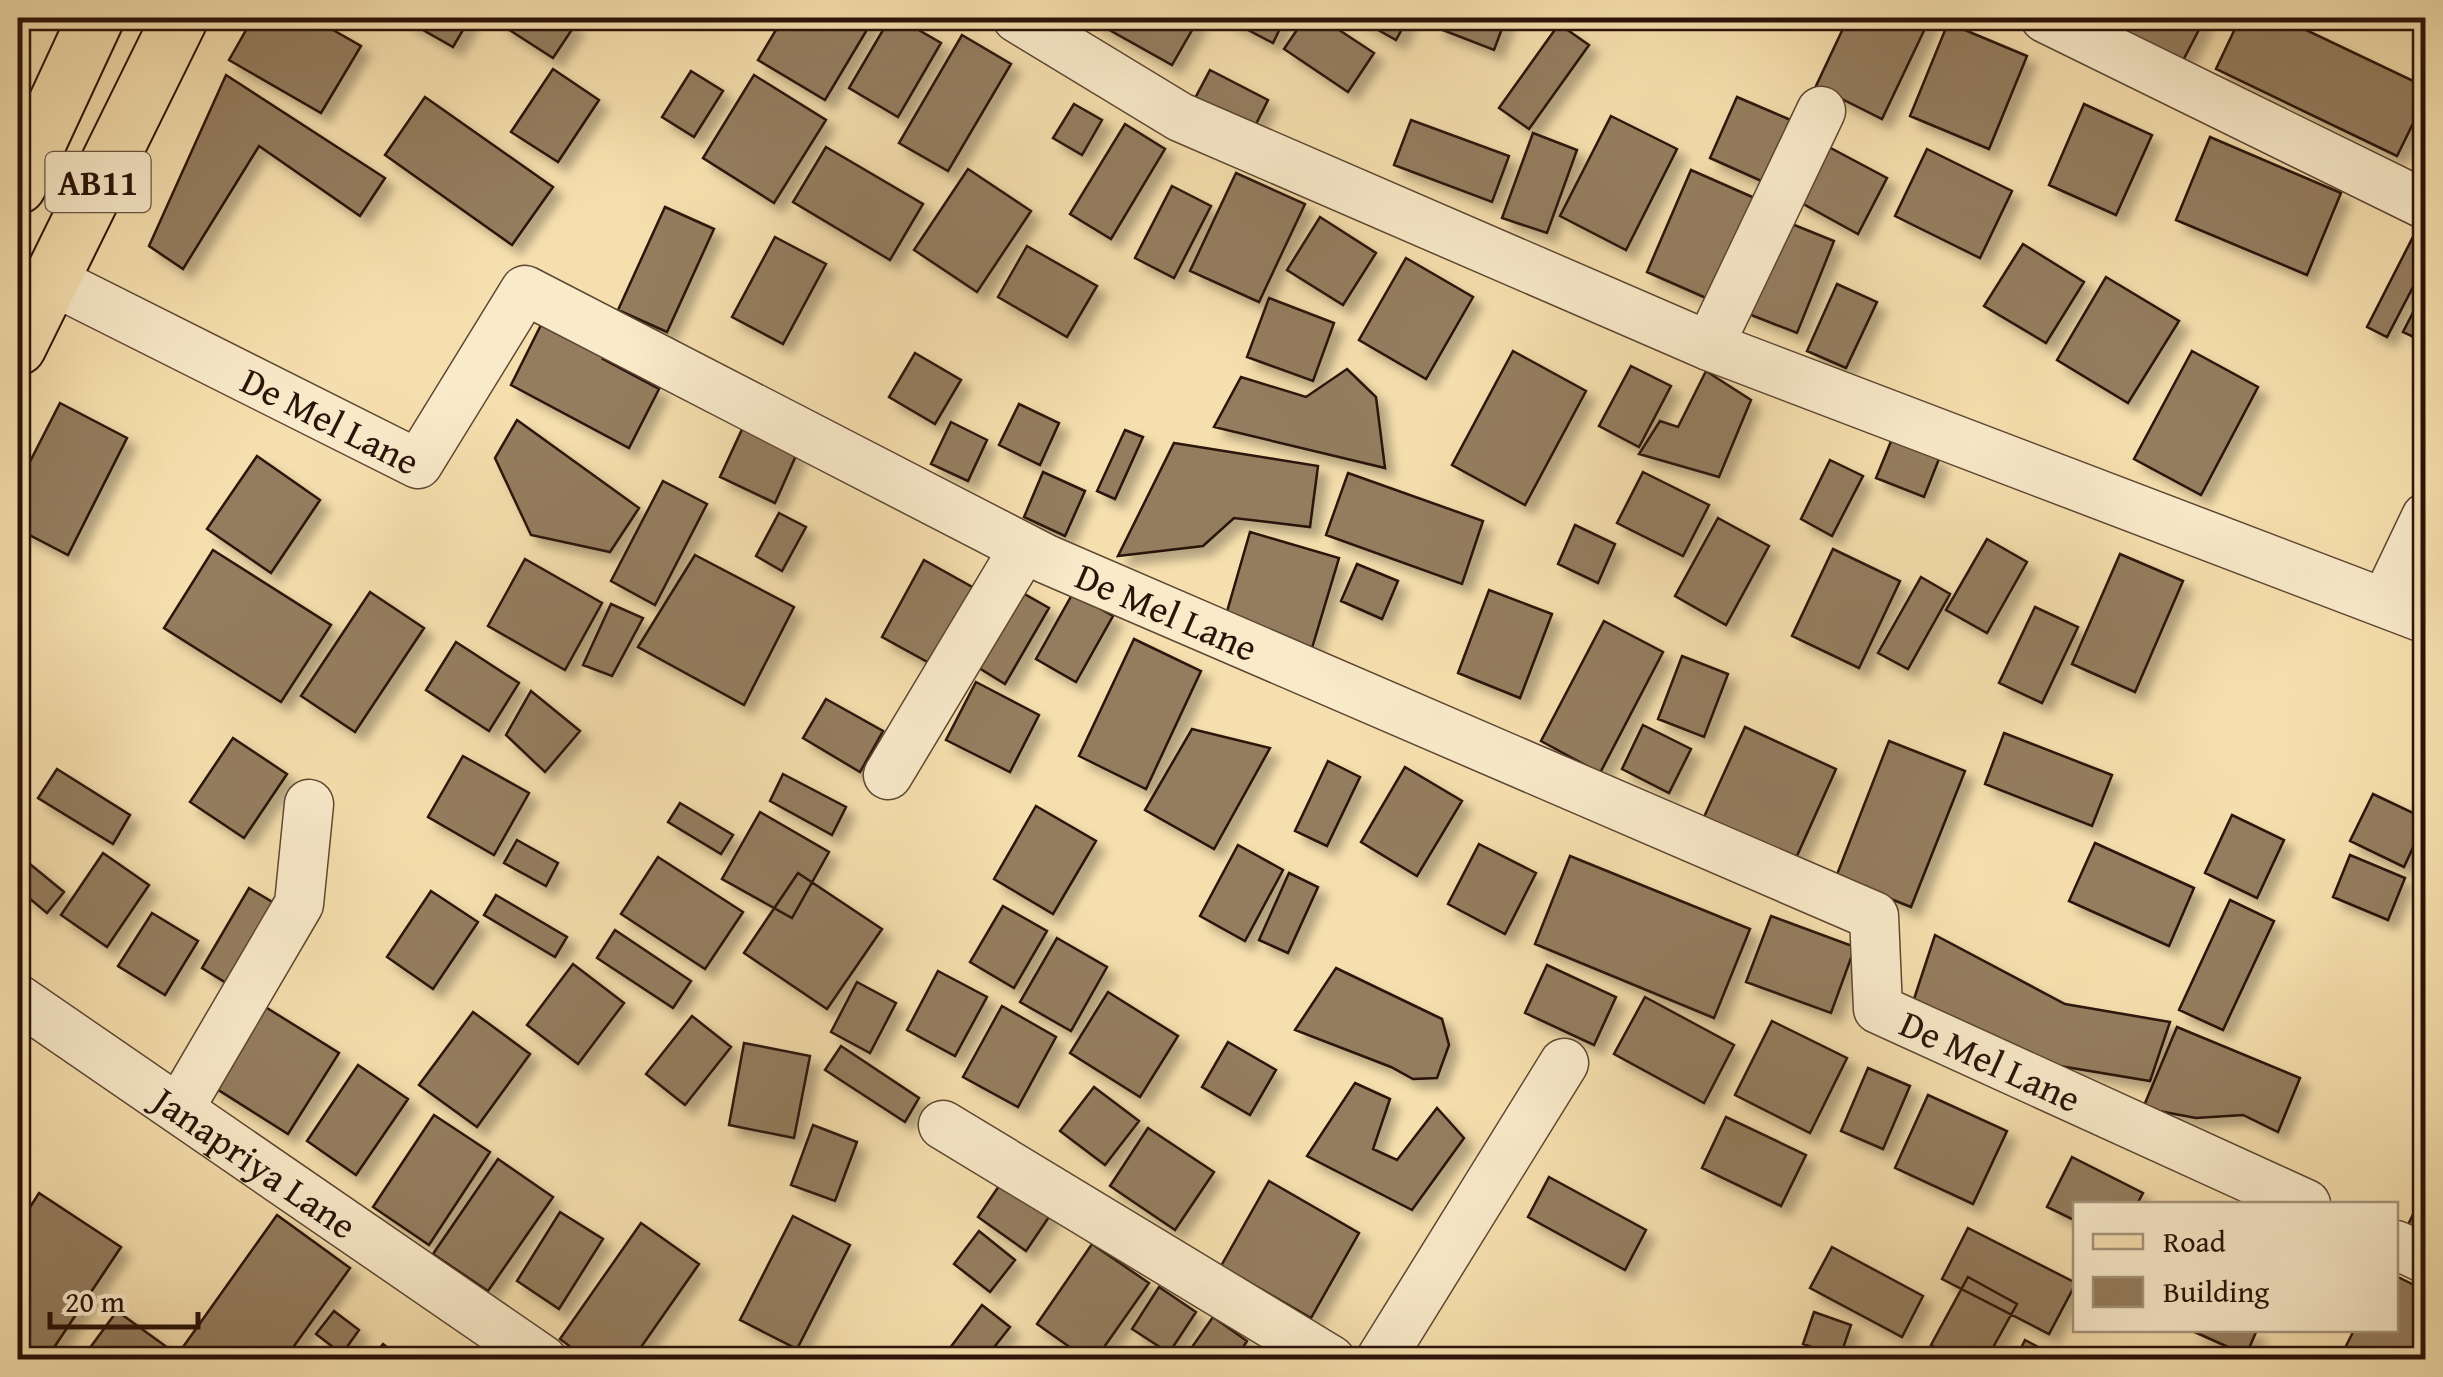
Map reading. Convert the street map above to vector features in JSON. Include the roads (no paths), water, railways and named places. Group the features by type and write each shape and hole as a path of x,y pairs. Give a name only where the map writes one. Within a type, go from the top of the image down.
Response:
{"main road":[{"name":"AB11","path":"18,186 96,18"},
{"name":"AB11","path":"18,347 180,18"}],"street":[{"path":"1018,18 1180,118 1710,346 2405,611 2426,516"},
{"path":"2044,18 2426,205"},
{"path":"1710,346 1822,111"},
{"name":"De Mel Lane","path":"49,278 418,464 525,290 1024,548 1874,916 1878,1010 2302,1202"},
{"path":"888,775 1024,548"},
{"path":"179,1108 299,904 309,804"},
{"name":"Janapriya Lane","path":"18,999 543,1360"},
{"path":"1380,1360 1564,1062"},
{"path":"943,1125 1332,1360"},
{"path":"2398,1246 2426,1259"}]}
